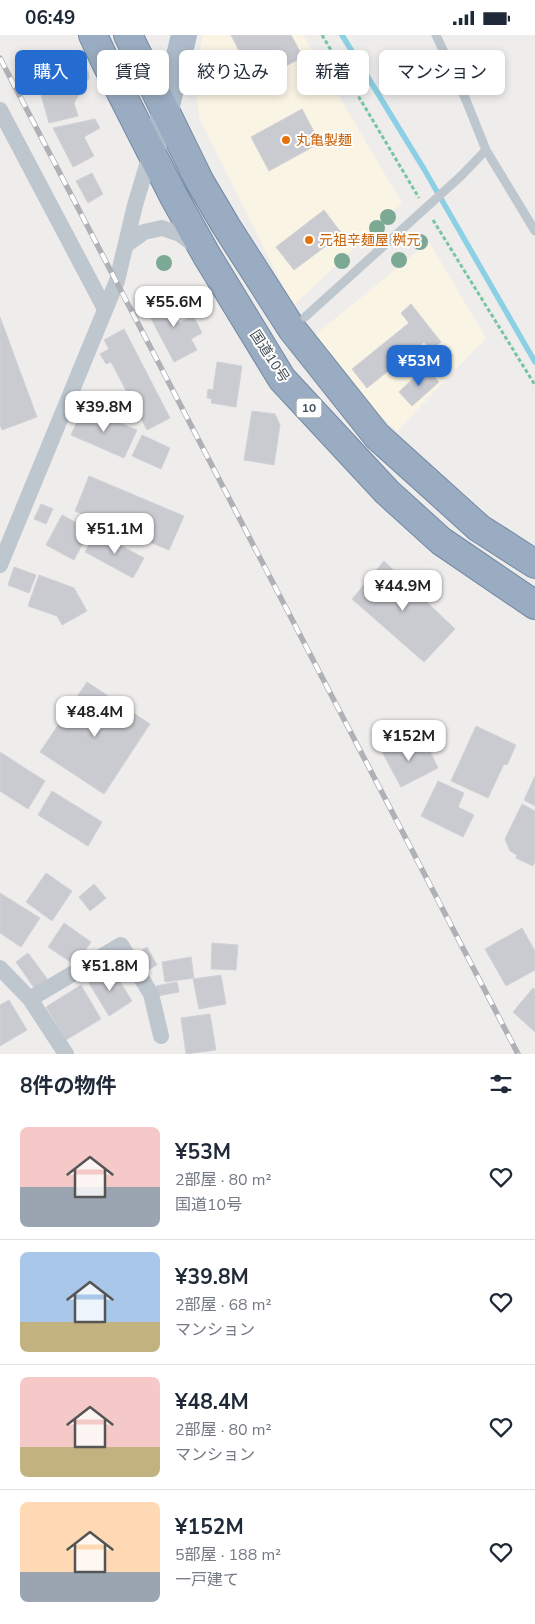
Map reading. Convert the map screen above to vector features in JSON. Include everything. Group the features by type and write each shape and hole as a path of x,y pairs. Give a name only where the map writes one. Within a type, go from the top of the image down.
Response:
{"highway":[{"name":"国道10号","path":"93,35 151,153 207,256 282,379 380,485 441,541 535,605"},
{"name":"10","path":"128,35 200,182 377,436 479,528 535,564"}],"main road":[{"path":"151,153 166,110 184,35"}],"street":[{"path":"0,110 105,309"},
{"path":"0,565 117,281 135,205 151,153"},
{"path":"126,245 144,232 162,228 180,234 207,256"},
{"path":"30,999 121,945 151,994 161,1036"},
{"path":"2,975 30,999 66,1054"}],"lane":[{"path":"436,35 466,99 486,150 535,231"},
{"path":"298,323 461,176 486,150"}],"shaded area":[{"path":"203,35 303,35 312,50 297,50 297,95 338,95 402,203 293,306 199,118 197,95 287,95 287,50 200,50"},
{"path":"429,242 486,338 397,431 377,412 315,335"}],"building":[{"path":"231,35 291,35 299,50 297,50 297,60 287,65 287,50 239,50"},
{"path":"41,95 79,95 74,103 78,116 49,123"},
{"name":"丸亀製麺","path":"302,109 320,143 269,171 251,137"},
{"path":"95,119 100,128 84,137 94,156 73,167 53,128"},
{"path":"92,173 103,194 88,203 76,181"},
{"name":"元祖辛麺屋 桝元","path":"324,210 342,234 294,270 276,247"},
{"path":"175,294 184,312 176,317 179,323 193,315 202,333 191,339 197,350 174,362 146,309"},
{"path":"411,304 441,342 431,350 424,342 367,388 352,369 409,323 401,313"},
{"path":"0,317 37,417 2,430 0,425"},
{"path":"124,329 170,418 147,430 111,362 106,364 100,354 109,349 104,340"},
{"path":"217,362 242,366 236,407 211,403 212,399 207,398 208,389 213,390"},
{"path":"425,367 439,382 412,406 399,392"},
{"path":"84,407 137,430 124,458 71,435"},
{"path":"252,411 275,414 280,425 274,465 244,460"},
{"path":"142,435 170,448 161,469 132,456"},
{"path":"89,476 184,516 169,550 75,511"},
{"path":"41,504 53,509 46,524 34,519"},
{"path":"62,515 90,530 74,560 46,545"},
{"path":"96,532 144,558 133,578 85,552"},
{"path":"384,561 455,629 424,662 352,599"},
{"path":"14,567 36,575 29,593 8,585"},
{"path":"39,575 74,588 87,611 62,625 57,616 28,606"},
{"path":"87,682 150,724 104,794 40,752"},
{"path":"476,726 516,745 507,765 504,764 488,798 451,781"},
{"path":"402,739 406,749 420,742 426,753 430,751 438,768 401,787 381,750"},
{"path":"0,752 45,781 28,809 0,791"},
{"path":"535,776 535,806 524,800"},
{"path":"438,781 464,793 458,807 474,815 463,837 421,816"},
{"path":"52,791 102,822 88,846 38,815"},
{"path":"522,804 535,811 535,861 533,866 516,858 517,855 510,851 505,839"},
{"path":"46,873 72,891 52,921 26,902"},
{"path":"94,884 106,898 90,911 79,897"},
{"path":"0,893 40,918 21,947 0,933"},
{"path":"64,923 91,942 75,965 48,947"},
{"path":"522,928 535,951 535,970 506,986 485,949"},
{"path":"212,943 238,945 236,970 211,969"},
{"path":"147,947 157,965 142,973 132,956"},
{"path":"28,953 48,980 35,989 16,962"},
{"path":"191,957 194,978 165,982 162,962"},
{"path":"112,969 132,1001 109,1016 89,983"},
{"path":"221,975 226,1004 199,1009 193,979"},
{"path":"177,982 179,992 158,996 156,986"},
{"path":"81,985 101,1019 66,1040 46,1007"},
{"path":"533,988 535,990 535,1032 513,1012"},
{"path":"9,1000 27,1030 0,1046 0,1005"},
{"path":"210,1014 216,1050 186,1054 181,1018"}],"waterway":[{"path":"342,35 424,169 535,362"}],"railway":[{"path":"0,58 518,1054"}],"place":[{"name":"丸亀製麺","path":"286,140"},
{"name":"元祖辛麺屋 桝元","path":"309,240"}]}
